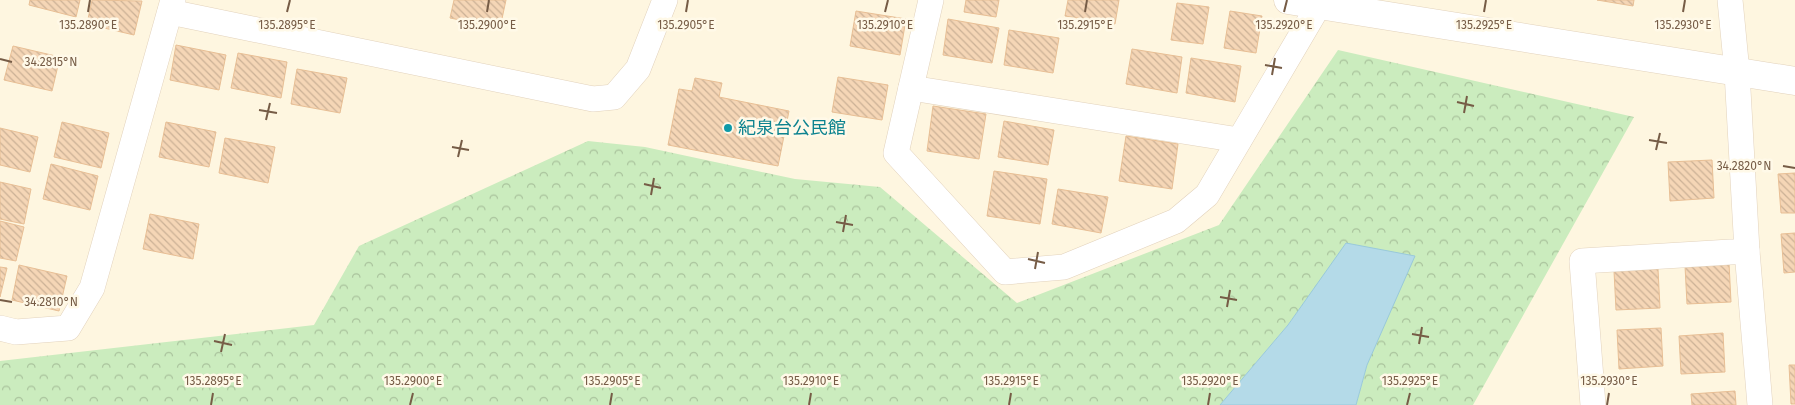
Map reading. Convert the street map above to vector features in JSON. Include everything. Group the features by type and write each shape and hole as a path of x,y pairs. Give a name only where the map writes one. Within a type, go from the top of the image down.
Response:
{"street":[{"path":"0,328 16,332 68,328 92,288 172,6 593,99 614,97 638,69 664,0"},
{"path":"931,0 896,153 1005,272 1064,267 1176,221 1207,195 1319,5"},
{"path":"1288,0 1795,81"},
{"path":"1730,0 1737,72 1747,252 1760,405"},
{"path":"910,88 1239,140"},
{"path":"1593,405 1582,261 1747,252"}],"green space":[{"path":"1338,50 1634,117 1473,405 1356,405 1367,365 1347,243 1288,325 1220,405 0,405 0,361 314,325 359,246 588,141 645,147 795,179 880,187 1017,303 1219,225"}],"water":[{"path":"1346,243 1415,256 1367,365 1356,405 1220,405 1288,325"}],"building":[{"path":"30,0 80,0 76,17 29,5"},
{"path":"92,0 142,1 134,35 87,24"},
{"path":"454,0 506,0 500,28 450,18"},
{"path":"966,0 999,0 996,17 964,12"},
{"path":"1068,0 1119,0 1115,24 1065,16"},
{"path":"1597,0 1634,0 1633,6"},
{"path":"1177,3 1209,7 1203,44 1171,40"},
{"path":"856,11 906,19 900,55 850,46"},
{"path":"1230,11 1262,16 1256,53 1224,48"},
{"path":"948,19 999,28 992,63 943,55"},
{"path":"1009,30 1059,38 1053,73 1004,65"},
{"path":"176,45 226,55 219,90 170,80"},
{"path":"13,46 60,57 52,91 4,80"},
{"path":"1132,49 1182,57 1177,93 1126,84"},
{"path":"238,53 287,62 281,98 231,88"},
{"path":"1191,58 1241,66 1235,102 1186,93"},
{"path":"297,69 347,78 340,113 291,104"},
{"path":"838,77 888,85 882,120 832,112"},
{"name":"紀泉台公民館","path":"695,78 722,83 719,97 789,111 778,166 668,145 679,89 692,91"},
{"path":"933,106 986,114 979,159 927,151"},
{"path":"1004,121 1054,130 1048,165 998,157"},
{"path":"62,122 109,133 101,168 54,157"},
{"path":"166,122 216,132 209,167 159,157"},
{"path":"0,128 38,137 30,172 0,165"},
{"path":"1126,136 1178,144 1172,189 1119,181"},
{"path":"225,138 275,147 268,183 219,173"},
{"path":"1712,160 1714,198 1670,201 1668,162"},
{"path":"51,164 98,176 90,210 43,199"},
{"path":"994,171 1047,179 1040,224 987,216"},
{"path":"1795,173 1795,213 1781,213 1778,174"},
{"path":"0,182 31,189 24,224 0,219"},
{"path":"1058,189 1108,197 1101,233 1052,224"},
{"path":"150,214 199,224 193,259 143,249"},
{"path":"0,221 24,227 16,261 0,258"},
{"path":"1795,233 1795,272 1784,273 1781,234"},
{"path":"1729,263 1731,302 1687,304 1685,266"},
{"path":"19,265 67,276 59,311 12,300"},
{"path":"0,267 7,268 0,297"},
{"path":"1658,269 1660,308 1616,310 1614,271"},
{"path":"1661,328 1663,366 1619,369 1617,330"},
{"path":"1723,333 1725,372 1681,374 1679,336"},
{"path":"1789,365 1795,365 1795,404 1791,404"},
{"path":"1735,391 1736,405 1692,405 1691,394"}],"place":[{"name":"紀泉台公民館","path":"728,128"}]}
